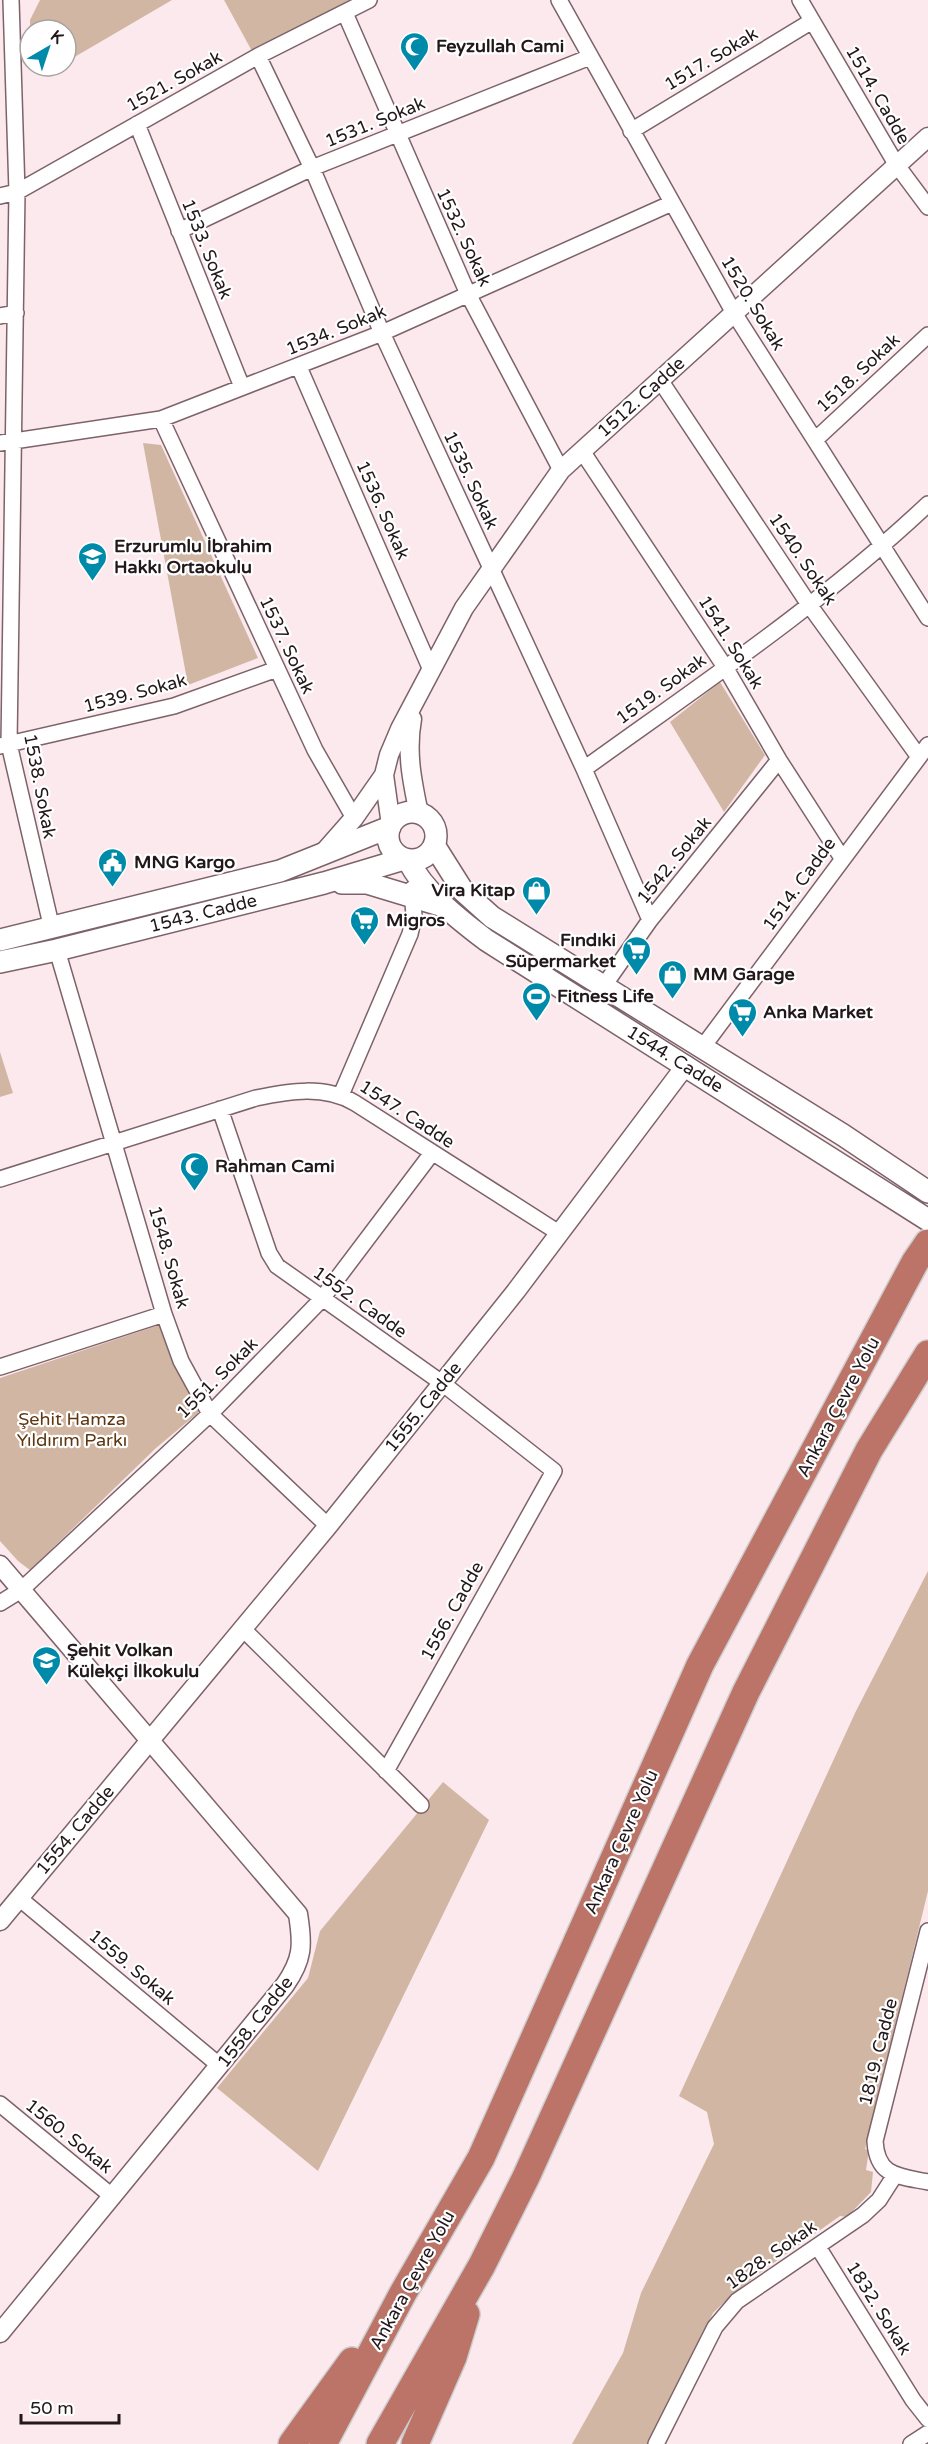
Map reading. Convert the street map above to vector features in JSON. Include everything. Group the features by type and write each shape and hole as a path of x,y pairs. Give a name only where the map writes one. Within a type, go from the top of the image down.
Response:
{"highway":[{"name":"Ankara Çevre Yolu","path":"323,2444 403,2293 481,2158 700,1665 922,1252 928,1233"},
{"path":"380,2444 482,2265 526,2177 747,1692 869,1450 928,1354"},
{"path":"415,2444 453,2357 482,2265"},
{"path":"292,2444 403,2293"}],"main road":[{"path":"419,814 431,823 435,830 434,845 426,855 406,859 392,849 388,834 391,826 400,816 419,814"},
{"name":"1543. Cadde","path":"0,940 280,871 391,826"},
{"name":"1544. Cadde","path":"434,845 460,886 476,905 603,987 843,1135 902,1177 928,1192"},
{"name":"1543. Cadde","path":"0,962 57,950 324,883 406,859"},
{"name":"1544. Cadde","path":"406,859 415,875 447,908 494,945 928,1220"},
{"path":"324,883 367,883 413,895 447,908"}],"street":[{"name":"1538. Sokak","path":"11,0 17,192 16,313 7,442 4,745 52,929"},
{"name":"1521. Sokak","path":"0,196 17,192 258,56 369,0"},
{"name":"1520. Sokak","path":"559,0 734,313 881,548 928,618"},
{"name":"1514. Cadde","path":"800,0 896,164 928,207"},
{"name":"1532. Sokak","path":"345,13 468,294 561,470"},
{"name":"1517. Sokak","path":"631,131 812,21"},
{"name":"1535. Sokak","path":"258,56 312,168 382,333 584,769 650,920"},
{"name":"1531. Sokak","path":"179,231 312,168 590,57"},
{"name":"1533. Sokak","path":"137,124 242,387"},
{"name":"1512. Cadde","path":"391,826 384,775 388,755 464,608 561,470 928,136"},
{"name":"1534. Sokak","path":"7,442 162,419 382,333 672,203"},
{"path":"0,316 16,313"},
{"name":"1518. Sokak","path":"814,440 928,335"},
{"name":"1536. Sokak","path":"299,367 431,670"},
{"name":"1540. Sokak","path":"660,380 810,606 923,751"},
{"name":"1537. Sokak","path":"162,419 315,750 354,818"},
{"name":"1541. Sokak","path":"582,451 725,667 779,760 842,858"},
{"name":"1519. Sokak","path":"584,769 810,606 881,548 928,504"},
{"name":"1539. Sokak","path":"4,745 174,706 277,669"},
{"name":"1512. Cadde","path":"414,706 408,742 419,814"},
{"name":"1514. Cadde","path":"702,1048 923,751"},
{"name":"1542. Sokak","path":"603,987 650,920 779,760"},
{"path":"319,857 354,818 384,775"},
{"path":"341,1095 410,934 414,916 413,895 406,859"},
{"name":"1548. Sokak","path":"57,950 164,1314 181,1361 210,1414 328,1526"},
{"name":"1555. Cadde","path":"150,1740 328,1526 442,1383 686,1065"},
{"name":"1547. Cadde","path":"0,1179 220,1109 286,1091 311,1091 341,1095 559,1233"},
{"name":"1552. Cadde","path":"220,1109 269,1252 277,1266 321,1300 442,1383 554,1471"},
{"name":"1551. Sokak","path":"0,1603 21,1590 210,1414 321,1300 432,1153"},
{"path":"0,1367 164,1314"},
{"name":"1556. Cadde","path":"386,1771 554,1471"},
{"name":"1558. Cadde","path":"0,1565 298,1914 303,1940 298,1966 220,2066 113,2197 3,2324"},
{"path":"242,1629 421,1805"},
{"name":"1554. Cadde","path":"0,1921 150,1740"},
{"name":"1559. Sokak","path":"19,1898 220,2066"},
{"name":"1819. Cadde","path":"895,2175 881,2166 876,2155 875,2141 928,1931"},
{"name":"1560. Sokak","path":"0,2104 113,2197"},
{"path":"895,2175 928,2182"},
{"name":"1828. Sokak","path":"656,2444 724,2314 736,2301 818,2247 879,2200 895,2175"},
{"name":"1832. Sokak","path":"818,2247 913,2400 928,2419"},
{"path":"911,2444 928,2433"}],"green space":[{"path":"40,0 172,0 78,55 78,18 31,18"},
{"path":"224,0 349,0 253,53"},
{"path":"143,443 161,445 258,658 188,685"},
{"path":"720,682 765,755 724,812 670,722"},
{"path":"0,1052 13,1093 0,1097"},
{"name":"Şehit Hamza Yıldırım Parkı","path":"159,1325 199,1412 156,1448 30,1570 18,1561 0,1541 0,1378"},
{"path":"928,1571 928,1891 865,2149 869,2150 866,2170 873,2172 871,2192 847,2217 840,2216 774,2262 713,2313 649,2444 572,2444 623,2353 641,2293 714,2144 707,2112 679,2096 856,1711"},
{"path":"443,1782 489,1820 318,2171 217,2088 308,1978 320,1931"}],"place":[{"name":"Feyzullah Cami","path":"415,72"},
{"name":"Erzurumlu İbrahim Hakkı Ortaokulu","path":"93,582"},
{"name":"MNG Kargo","path":"113,888"},
{"name":"Vira Kitap","path":"536,916"},
{"name":"Migros","path":"365,946"},
{"name":"Fındıki Süpermarket","path":"637,976"},
{"name":"MM Garage","path":"672,1000"},
{"name":"Fitness Life","path":"536,1022"},
{"name":"Anka Market","path":"742,1038"},
{"name":"Rahman Cami","path":"194,1192"},
{"name":"Şehit Volkan Külekçi İlkokulu","path":"46,1686"}]}
